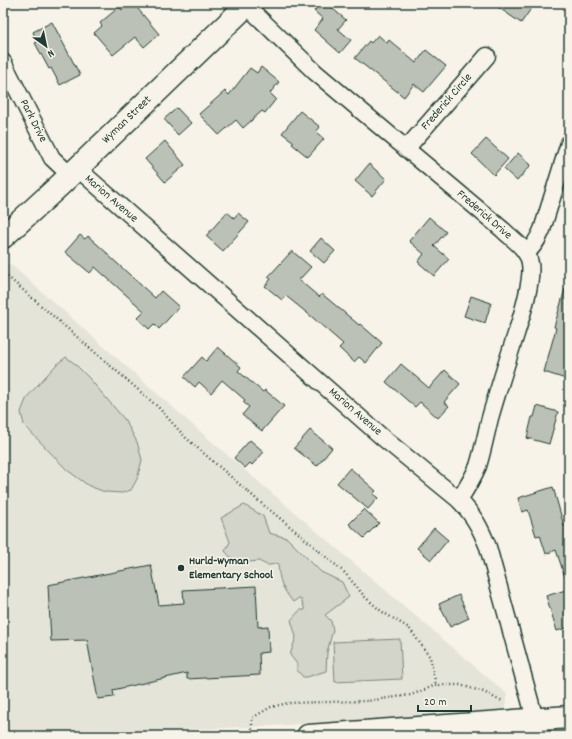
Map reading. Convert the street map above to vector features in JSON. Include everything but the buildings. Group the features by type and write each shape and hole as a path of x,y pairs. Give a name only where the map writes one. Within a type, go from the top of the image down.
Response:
{"street":[{"name":"Frederick Drive","path":"248,4 314,72 503,230 526,253"},
{"name":"Wyman Street","path":"3,237 248,4"},
{"name":"Frederick Circle","path":"406,149 487,56"},
{"name":"Park Drive","path":"3,62 52,158 73,172"},
{"path":"459,500 478,465 490,420 524,309 529,286 530,268 530,260 526,253 535,244 542,230 569,143"},
{"name":"Marion Avenue","path":"73,172 376,432 459,500 469,511 477,523 488,547 535,719"},
{"path":"308,736 569,716"}],"path":[{"path":"3,270 44,309 158,407 185,437 345,573 365,597 381,611 409,628 430,657 436,686"},
{"path":"252,729 252,718 271,707 288,703 367,701 411,695 436,686 460,685 484,692 497,699 510,703"}],"shaded area":[{"name":"Hurld-Wyman Elementary School","path":"9,263 211,441 507,694 505,710 272,726 3,736 3,267"},
{"path":"66,357 89,378 125,420 137,442 142,460 137,479 131,490 122,493 105,492 89,486 67,470 24,425 21,412 27,397 56,365"},
{"path":"244,505 263,516 269,533 287,538 321,572 342,582 349,597 325,615 331,621 333,630 327,652 326,671 303,677 297,670 297,664 290,655 296,637 291,620 300,610 305,610 301,599 299,598 293,602 286,593 280,580 278,563 268,565 259,561 240,563 235,562 225,551 230,542 221,518"},
{"path":"400,639 402,679 335,682 333,642"}],"place":[{"name":"Hurld-Wyman Elementary School","path":"181,568"}]}
